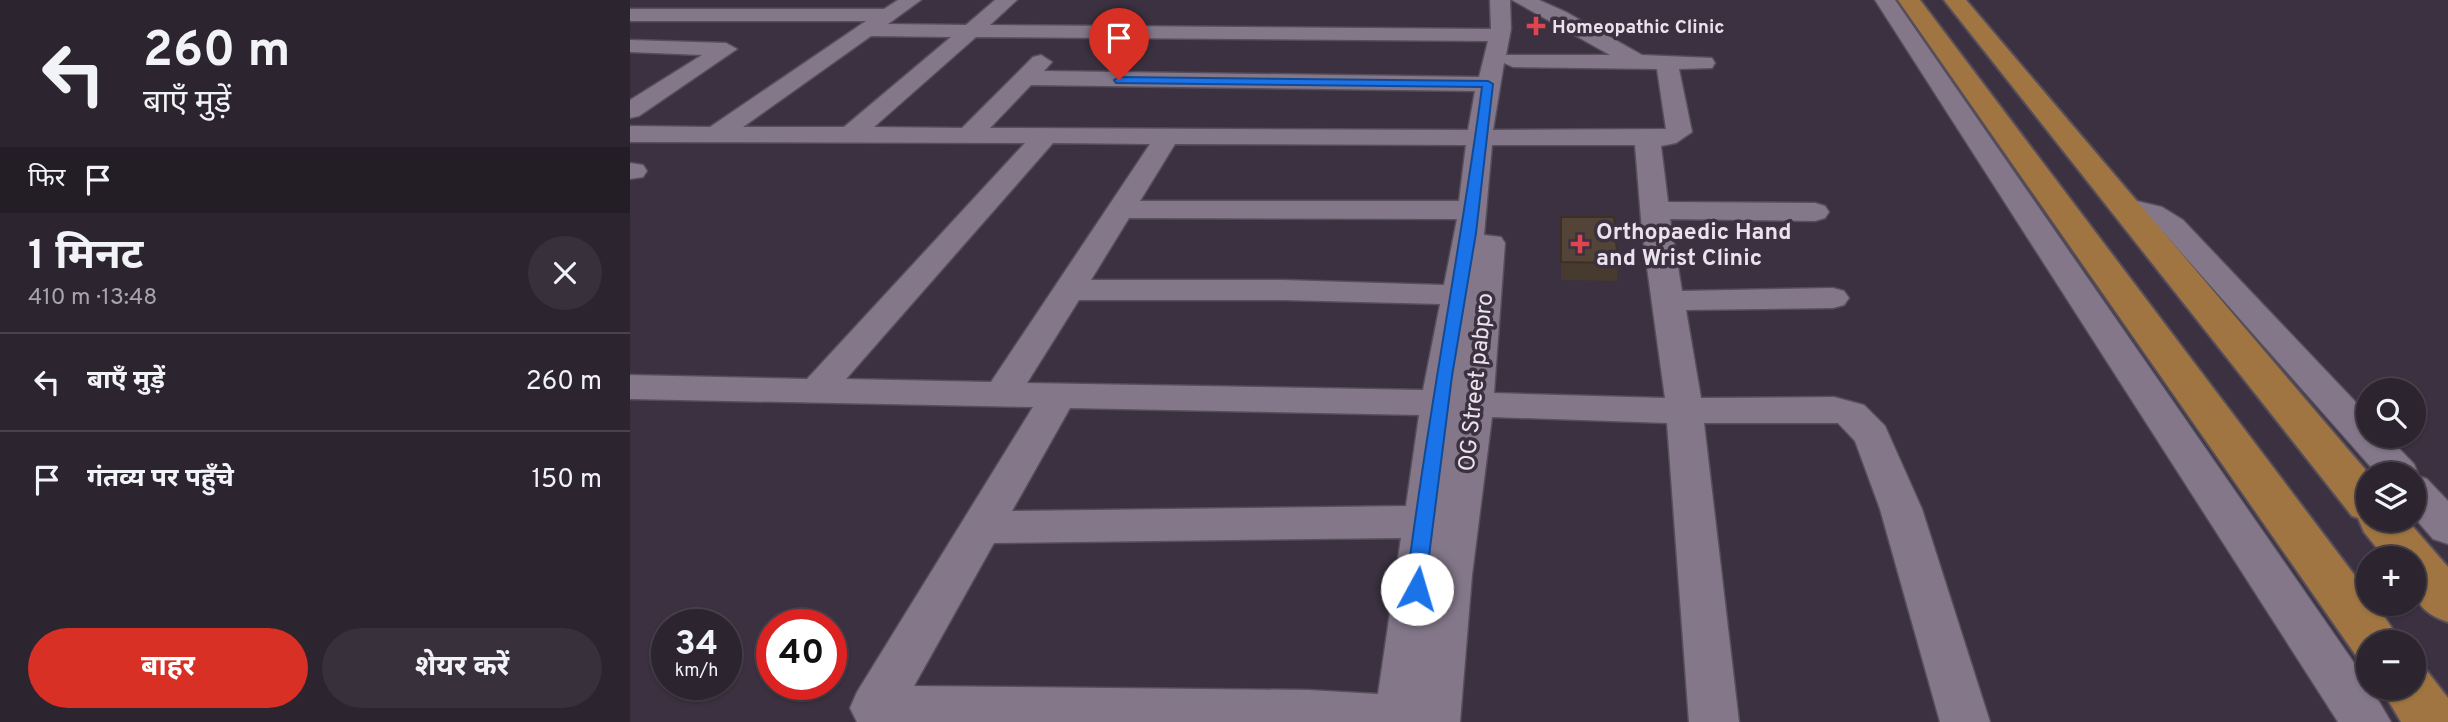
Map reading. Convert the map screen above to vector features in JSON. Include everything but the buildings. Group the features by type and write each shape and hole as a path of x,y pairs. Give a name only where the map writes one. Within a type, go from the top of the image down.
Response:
{"main road":[{"path":"1909,0 2366,630"},
{"path":"1955,0 2356,489"},
{"path":"2390,532 2402,546"},
{"path":"2426,575 2448,602"},
{"path":"2417,700 2433,722"}],"street":[{"path":"715,135 911,0"},
{"path":"849,136 1007,0"},
{"name":"OG Street pabpro","path":"1411,721 1450,575 1459,295 1471,210 1492,137 1488,84 1506,47 1500,0"},
{"path":"1519,0 1559,16 1638,62"},
{"name":"OG Street pabpro","path":"1411,721 1424,522 1457,403 1486,271 1492,137 1506,47 1519,0"},
{"path":"1885,0 2366,722"},
{"path":"630,15 888,15"},
{"path":"866,30 1076,32 1506,47 1638,62 1704,63"},
{"path":"967,137 1025,78 1076,32"},
{"path":"630,111 726,49 634,48"},
{"path":"630,134 1667,138 1679,132 1667,62"},
{"path":"1025,78 1488,84"},
{"path":"816,391 1045,137"},
{"path":"1002,394 1166,138"},
{"path":"1647,139 1654,210 1684,411 1714,722"},
{"path":"2124,207 2151,213 2173,226 2389,462"},
{"path":"1120,209 1471,210"},
{"path":"1654,210 1815,212"},
{"path":"1067,290 1283,290 1459,295"},
{"path":"1668,301 1833,298"},
{"path":"630,387 1457,403 1684,411 1835,410 1851,414 1862,422 1872,435 1901,509 1965,722"},
{"path":"871,715 1058,396"},
{"path":"2426,503 2448,528"},
{"path":"981,527 1424,522"},
{"path":"871,715 1308,713 1411,721"}],"place":[{"name":"Homeopathic Clinic","path":"1536,26"},
{"name":"Orthopaedic Hand and Wrist Clinic","path":"1580,244"}],"route":[{"path":"1119,80 1488,84 1473,185 1470,233 1426,496 1417,589"}]}
